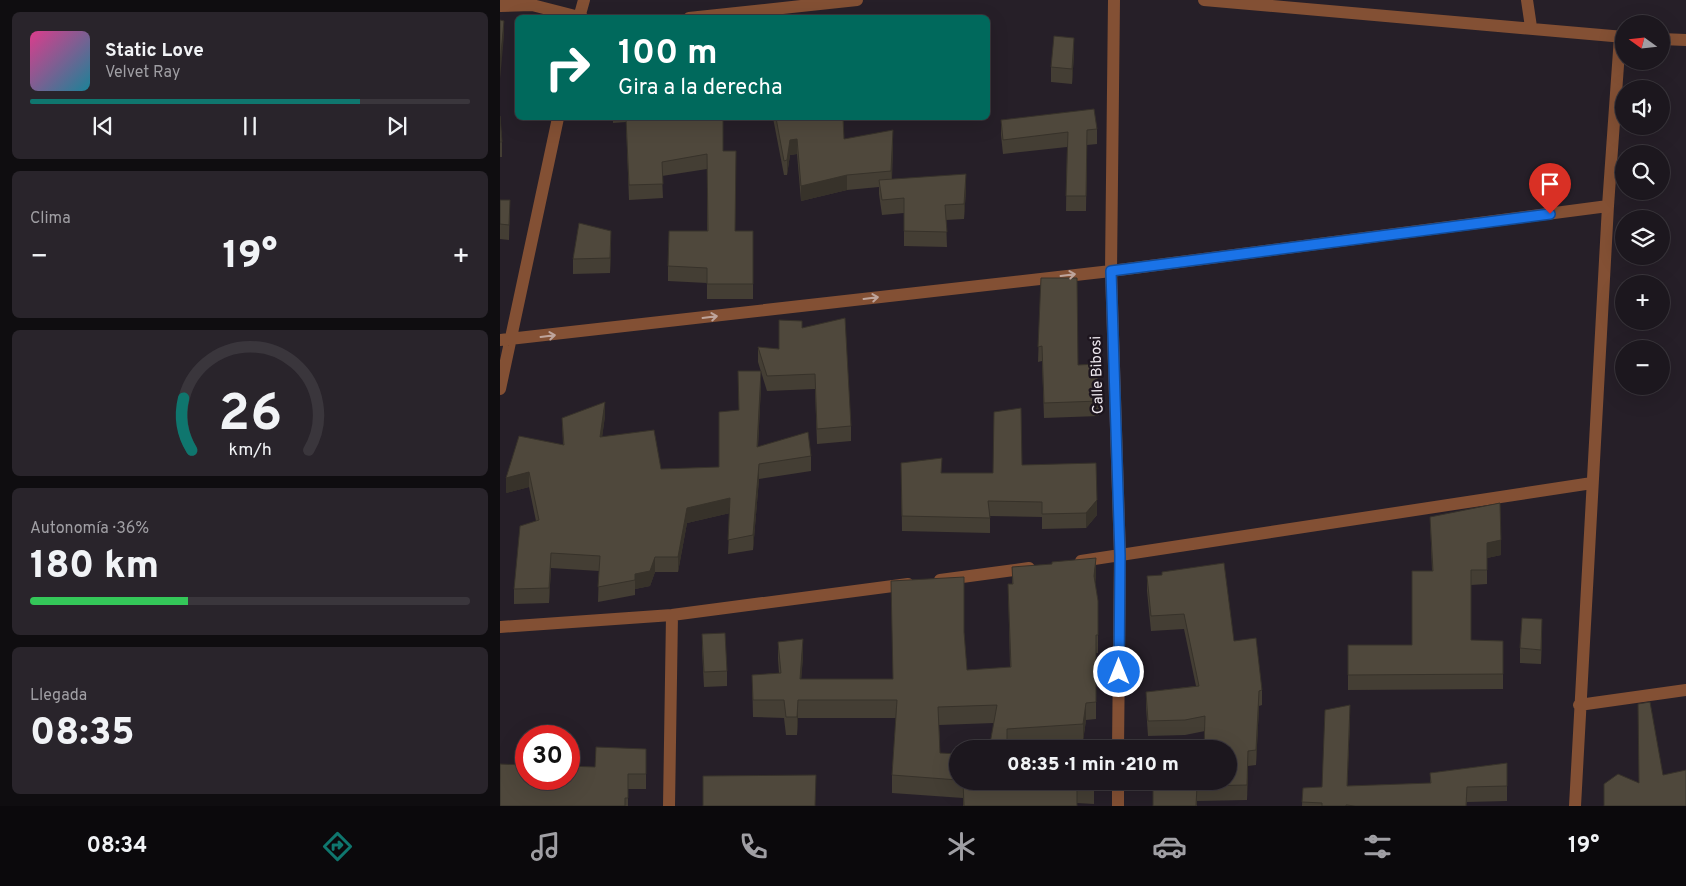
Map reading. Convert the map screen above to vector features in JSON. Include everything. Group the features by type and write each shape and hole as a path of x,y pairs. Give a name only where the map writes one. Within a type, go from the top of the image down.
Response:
{"street":[{"path":"581,15 584,0"},
{"path":"717,15 857,0"},
{"name":"Calle Bibosi","path":"1114,0 1111,271 1120,556 1118,740"},
{"path":"1204,0 1531,27 1615,36"},
{"path":"1527,0 1531,27"},
{"path":"500,6 532,5 573,15"},
{"path":"1670,39 1686,40"},
{"path":"1574,806 1608,206 1619,70"},
{"path":"500,389 506,340 558,120"},
{"path":"506,340 1111,271 1608,206"},
{"path":"1066,563 1592,483"},
{"path":"500,627 672,615 1046,566"},
{"path":"669,806 672,615"},
{"path":"1579,704 1686,690"},
{"path":"1118,790 1118,806"}],"building":[{"path":"500,20 504,21 500,64"},
{"path":"1054,36 1074,38 1072,69 1051,67"},
{"path":"1094,109 1097,129 1087,130 1086,196 1066,196 1068,132 1003,140 1001,120"},
{"path":"500,116 502,142 500,142"},
{"path":"626,120 723,120 723,151 736,151 735,231 753,231 753,284 707,284 707,268 668,266 669,231 708,231 707,154 662,162 663,184 629,185"},
{"path":"776,120 843,120 844,139 893,130 891,171 847,175 801,186 797,139 790,140 787,160 784,161"},
{"path":"966,174 964,204 945,205 947,232 904,231 904,198 882,200 879,180"},
{"path":"500,200 510,200 509,225 500,224"},
{"path":"579,223 611,231 610,258 573,259"},
{"path":"1041,278 1077,278 1078,365 1097,364 1099,401 1044,403 1042,346 1038,347"},
{"path":"845,318 851,426 817,429 815,374 767,376 758,347 779,349 779,320 802,321 802,328"},
{"path":"738,371 761,371 757,447 808,432 811,456 759,464 753,535 728,540 730,498 687,508 678,557 655,557 650,571 635,574 635,580 598,587 600,556 551,553 549,588 514,589 520,526 539,520 529,472 506,478 519,436 564,445 562,418 605,402 600,437 654,430 661,469 719,467 719,412 739,410"},
{"path":"1021,408 1022,465 1096,463 1097,500 1086,513 1042,514 1042,502 988,501 990,518 902,516 901,463 942,458 941,473 993,473 994,412"},
{"path":"1500,503 1501,540 1487,543 1487,570 1471,570 1471,640 1503,641 1503,674 1348,675 1348,645 1412,645 1412,571 1433,571 1430,517"},
{"path":"1096,558 1094,576 1098,601 1098,635 1096,635 1096,702 1086,703 1083,724 1007,729 1007,740 991,740 997,705 938,707 940,753 949,754 949,779 892,775 897,700 798,700 797,717 786,717 784,700 753,700 752,675 781,673 778,642 803,639 800,679 893,679 891,581 964,577 964,632 967,670 1011,667 1008,584 1013,584 1012,567 1052,564 1052,562"},
{"path":"1224,563 1234,641 1256,638 1262,690 1259,691 1256,750 1248,751 1247,785 1237,785 1237,740 1204,740 1205,716 1185,720 1148,721 1146,692 1199,686 1184,614 1151,616 1147,576 1162,575 1162,572"},
{"path":"1522,618 1542,619 1541,650 1520,648"},
{"path":"725,633 727,671 704,672 702,634"},
{"path":"1650,702 1663,775 1686,770 1686,806 1604,806 1604,784 1618,774 1639,783 1638,704"},
{"path":"1350,705 1347,786 1431,783 1430,773 1507,763 1507,786 1467,787 1466,806 1322,806 1322,803 1302,802 1303,788 1322,787 1325,710"},
{"path":"596,747 646,749 646,774 628,774 628,798 625,798 625,806 500,806 500,764 515,765 515,790 580,790 580,766 595,767"},
{"path":"816,775 815,806 703,806 703,776"},
{"path":"963,790 1077,790 1077,806 964,806"},
{"path":"1153,790 1197,790 1196,806 1153,806"}],"route":[{"path":"1119,672 1120,556 1111,271 1550,214"}]}
